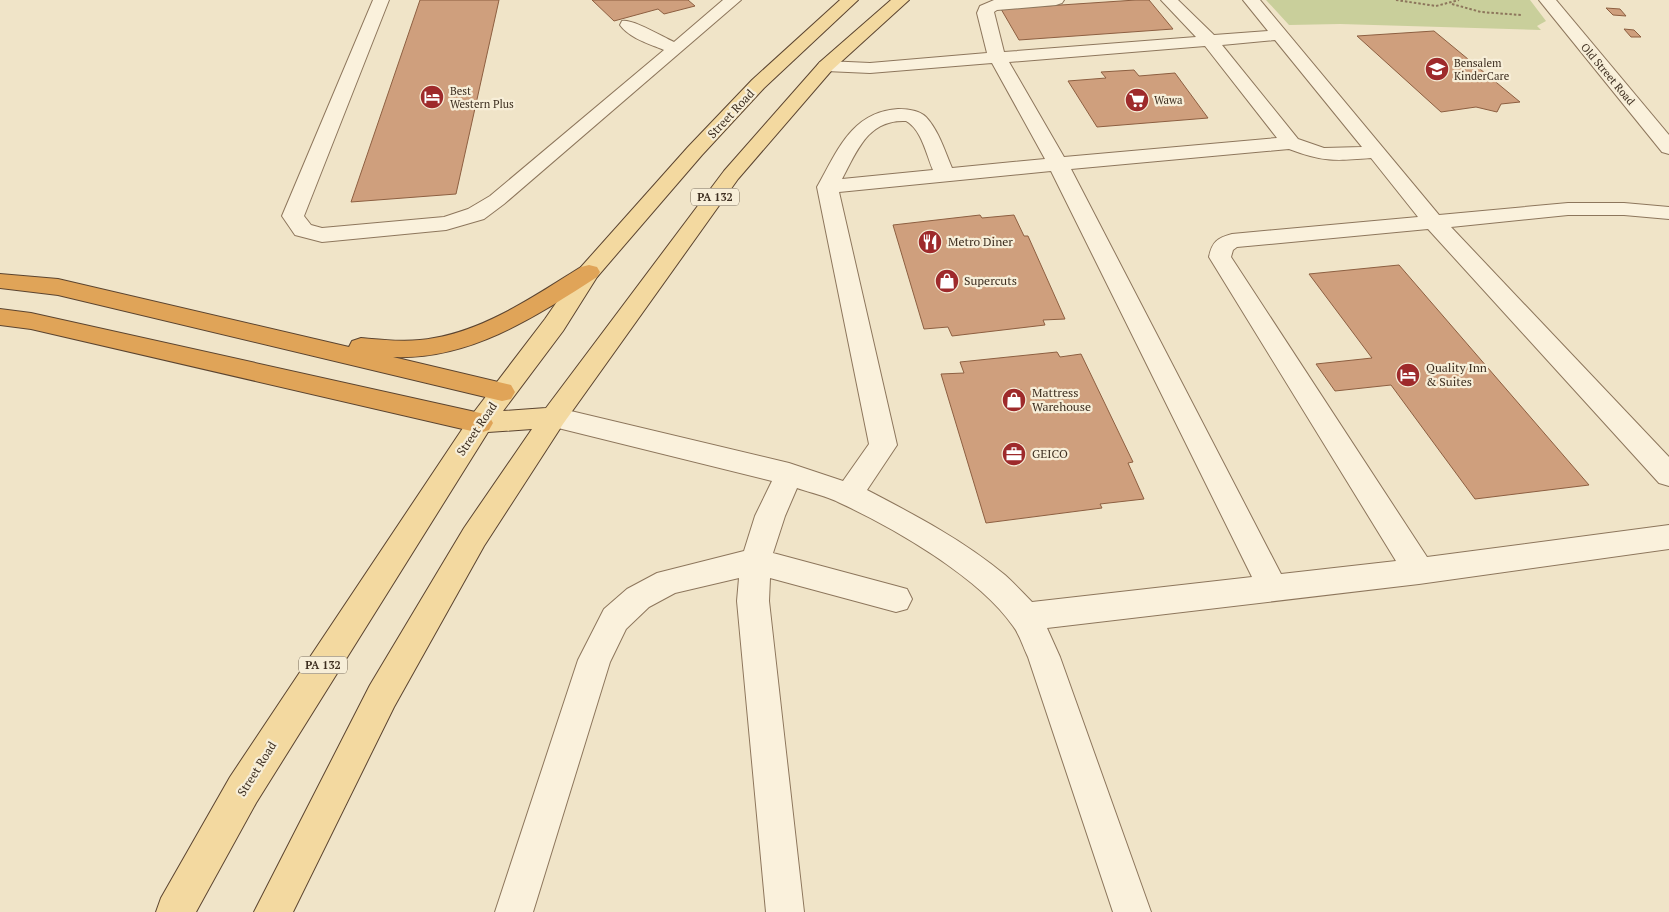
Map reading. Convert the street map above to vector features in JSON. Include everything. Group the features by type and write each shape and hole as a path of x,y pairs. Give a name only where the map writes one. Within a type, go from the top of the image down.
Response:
{"highway":[{"path":"298,344 390,349 433,347 477,334 513,318 589,272"},
{"path":"0,281 58,287 502,392"},
{"path":"0,317 31,321 480,423"}],"main road":[{"name":"Street Road","path":"175,912 243,790 480,423 554,325 589,272 695,151 758,84 850,0"},
{"name":"PA 132","path":"273,912 382,696 474,537 554,416 731,175 826,66 901,0"},
{"path":"502,392 554,416"},
{"path":"480,423 554,416"}],"street":[{"path":"381,0 293,216 302,230 322,235 446,223 476,214 497,200 734,0"},
{"path":"1056,0 994,5 986,9 985,13 997,57 1058,164 1274,588"},
{"path":"1169,0 1208,39 1291,143"},
{"path":"1251,0 1434,222 1669,475"},
{"name":"Old Street Road","path":"1547,0 1669,148"},
{"path":"628,25 644,35 676,49"},
{"path":"826,66 870,68 1279,34"},
{"path":"849,494 883,445 827,187 861,130 875,119 893,114 911,115 921,124 945,175"},
{"path":"827,187 1291,143 1321,154 1341,155 1376,152"},
{"path":"1419,572 1220,257 1222,246 1232,241 1568,209 1624,209 1669,213"},
{"path":"554,416 789,474 849,494 910,526 952,552 995,585 1025,617 1044,657 1132,912"},
{"path":"785,912 752,601 756,562 770,516 789,474"},
{"path":"1025,617 1419,572 1669,538"},
{"path":"514,912 594,660 616,619 638,598 668,582 756,562 896,599"}],"path":[{"path":"1396,0 1422,6 1452,4 1481,12 1529,15"},
{"path":"1452,4 1458,0"}],"green space":[{"path":"1266,0 1530,0 1546,21 1537,26 1541,30 1340,24 1289,25"}],"building":[{"name":"Best Western Plus","path":"420,0 499,0 456,194 351,202"},
{"path":"592,0 688,0 695,6 664,14 658,9 614,21"},
{"path":"1149,0 1173,29 1019,40 1001,9"},
{"path":"1606,8 1620,9 1626,16 1613,15"},
{"path":"1624,29 1634,30 1641,37 1631,37"},
{"name":"Bensalem KinderCare","path":"1434,31 1520,102 1501,104 1497,112 1476,107 1441,112 1357,36"},
{"name":"Wawa","path":"1134,70 1139,76 1175,73 1208,118 1097,127 1068,81 1106,78 1101,72"},
{"path":"980,215 982,218 1014,215 1024,236 1028,236 1065,319 1043,320 1045,325 952,336 948,327 924,329 893,225"},
{"name":"Quality Inn & Suites","path":"1399,265 1589,485 1475,499 1391,385 1335,391 1316,364 1372,358 1309,274"},
{"path":"1057,352 1060,357 1081,354 1133,462 1128,463 1144,499 1100,504 1102,508 986,523 941,374 964,373 960,362"}],"place":[{"name":"Bensalem KinderCare","path":"1437,69"},
{"name":"Best Western Plus","path":"432,97"},
{"name":"Wawa","path":"1137,100"},
{"name":"Metro Diner","path":"930,242"},
{"name":"Supercuts","path":"947,281"},
{"name":"Quality Inn & Suites","path":"1408,375"},
{"name":"Mattress Warehouse","path":"1014,400"},
{"name":"GEICO","path":"1014,454"}]}
